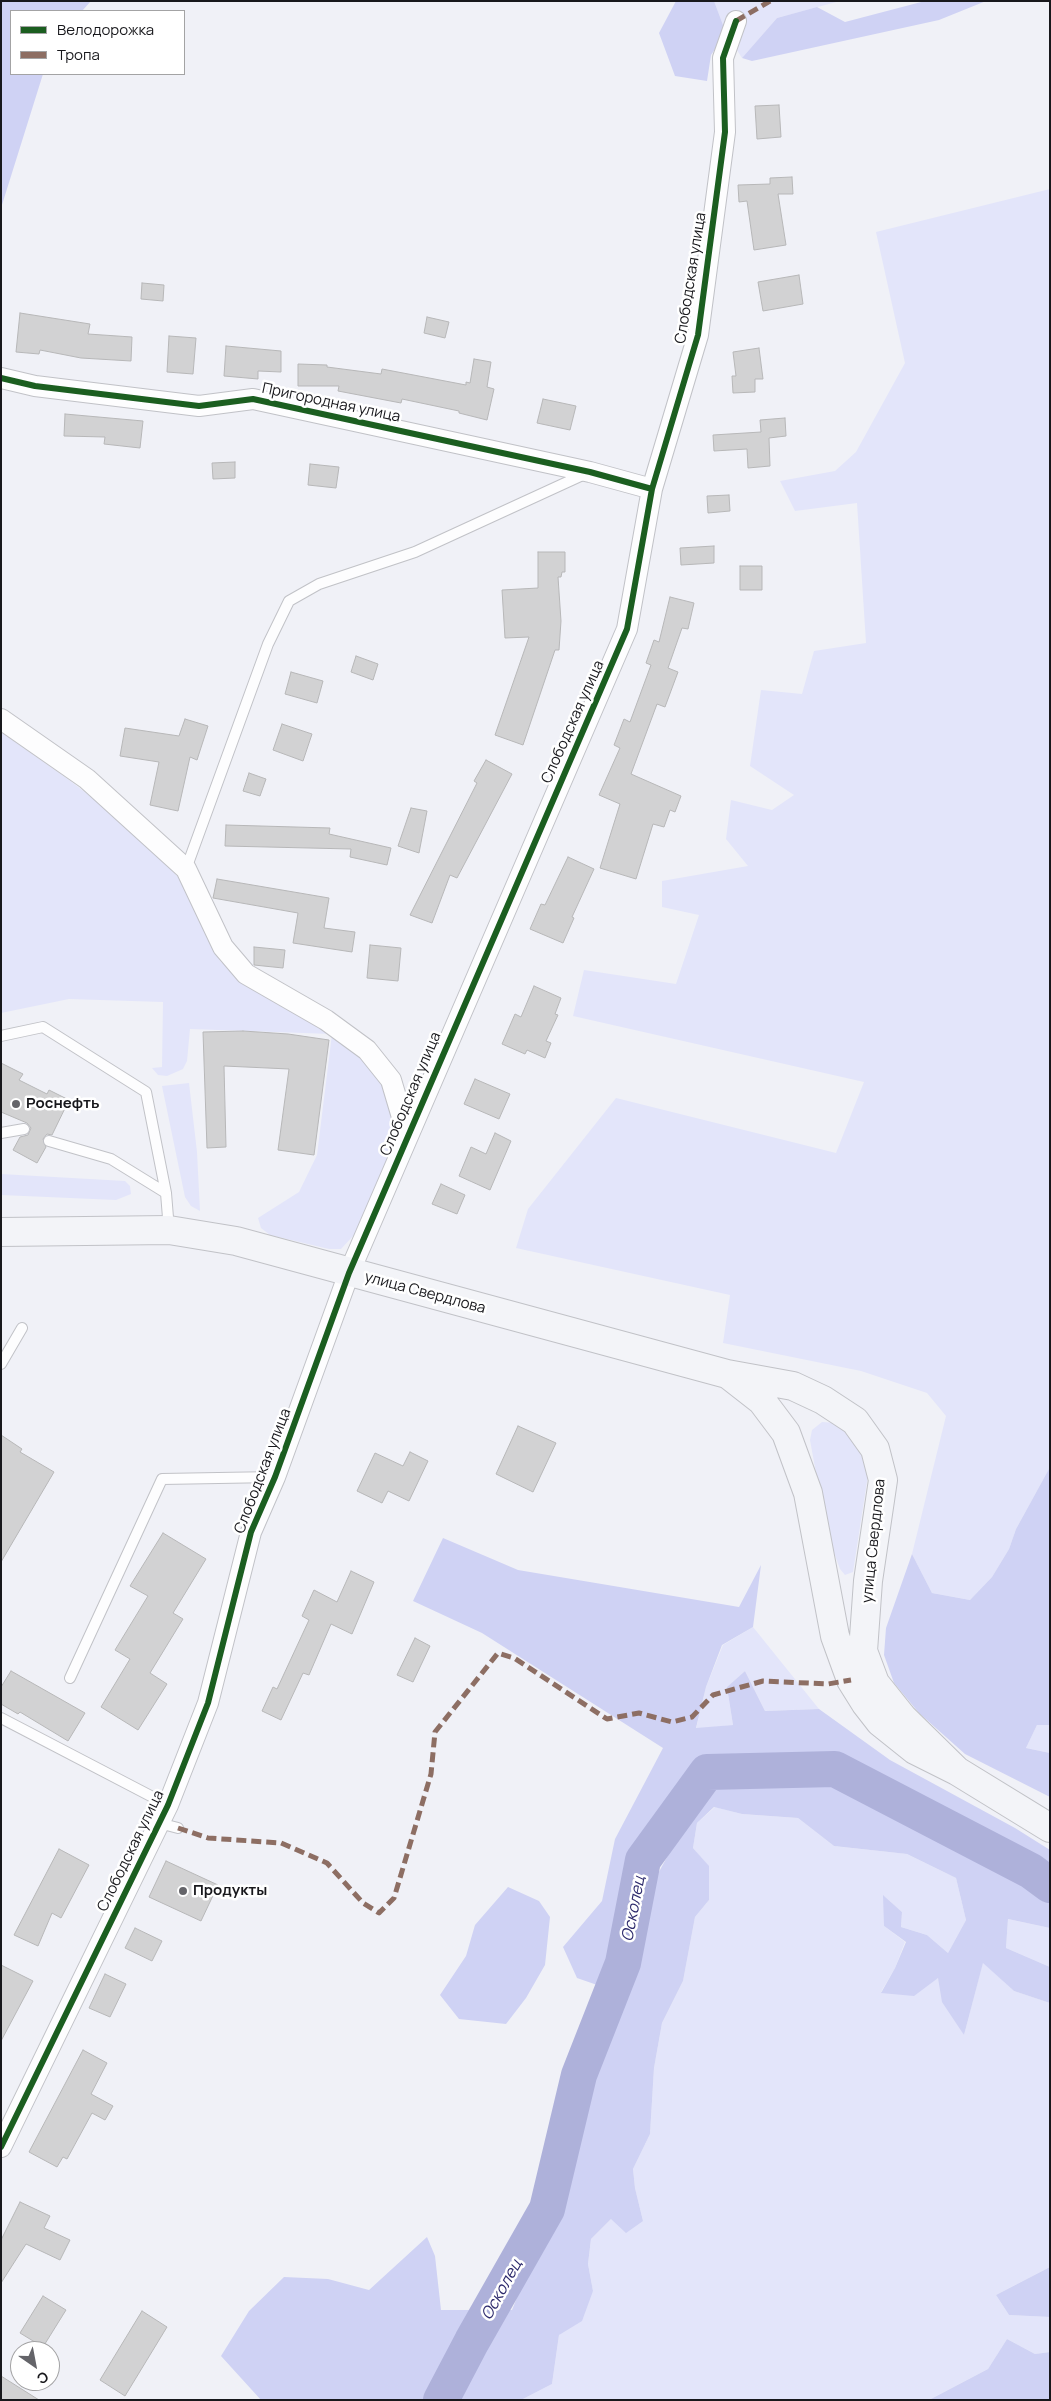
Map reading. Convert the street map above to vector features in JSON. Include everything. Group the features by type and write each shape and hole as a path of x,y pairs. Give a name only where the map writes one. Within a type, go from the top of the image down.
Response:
{"main road":[{"name":"улица Свердлова","path":"1,1232 169,1230 236,1242 727,1374 793,1386 824,1400 855,1421 875,1448 883,1480 868,1581 864,1651 875,1683 903,1718 957,1771"},
{"name":"улица Свердлова","path":"727,1374 762,1401 786,1433 808,1493 835,1636 851,1680 866,1704 880,1722 915,1750 957,1771 1050,1828"}],"street":[{"name":"Слободская улица","path":"1,2147 169,1825 168,1805 208,1703 251,1532 275,1477 348,1273 627,629 652,489 698,335 725,132 723,58 736,21"},
{"name":"Пригородная улица","path":"1,378 35,386 199,406 253,399 590,472 652,489"},
{"path":"1,719 87,779 186,869 223,947 246,974 326,1020 367,1050 391,1080 407,1134"}],"lane":[{"path":"186,869 268,644 289,601 319,584 415,552 590,472"},
{"path":"1,1036 43,1028 146,1092 166,1193 169,1230"},
{"path":"1,1133 24,1129"},
{"path":"49,1141 112,1159 166,1193"},
{"path":"1,1364 22,1328"},
{"path":"70,1678 162,1479 275,1477"},
{"path":"1,1718 168,1805"}],"shaded area":[{"path":"1,1 91,1 83,10 10,10 10,75 43,75 1,208"},
{"path":"676,1 714,1 726,33 711,55 707,81 675,76 659,33"},
{"path":"714,1 840,1 777,18 742,58 726,33"},
{"path":"925,1 986,1 939,20 752,61 742,58 777,18 817,7 845,22"},
{"path":"1050,189 1050,1467 1016,1529 1009,1549 992,1577 970,1600 932,1593 912,1554 946,1416 927,1393 861,1371 723,1343 730,1295 516,1248 528,1209 616,1098 836,1153 864,1082 573,1016 584,970 676,984 699,915 662,907 662,881 748,866 726,839 731,800 772,810 794,795 750,766 761,690 802,694 814,651 866,643 857,503 795,511 780,481 835,471 856,452 905,363 876,232"},
{"path":"1,732 69,780 133,829 179,878 220,961 250,986 325,1027 363,1059 386,1091 398,1140 354,1235 341,1249 329,1249 270,1235 261,1228 258,1218 299,1192 317,1155 332,1034 190,1029 187,1061 183,1069 167,1076 158,1075 152,1068 162,1067 163,1002 69,999 1,1013"},
{"path":"189,1083 197,1152 200,1211 191,1206 185,1197 162,1086"},
{"path":"1,1174 125,1181 130,1186 131,1194 116,1200 1,1195"},
{"path":"822,1422 837,1423 852,1435 865,1457 868,1475 853,1572 845,1575 840,1569 833,1550 810,1440 812,1430"},
{"path":"1050,1467 1050,1725 1037,1725 1026,1748 1050,1753 1050,1797 965,1754 919,1713 894,1683 884,1655 886,1628 912,1554 932,1593 970,1600 992,1577 1009,1549 1016,1529"},
{"path":"443,1538 518,1570 739,1607 761,1565 753,1627 722,1645 706,1687 696,1728 733,1725 727,1687 745,1671 765,1711 819,1709 890,1760 1015,1828 1050,1850 1050,1876 1036,1865 836,1760 702,1763 655,1879 710,1779 832,1780 1028,1882 1050,1897 1050,1928 1008,1919 1006,1948 1050,1967 1050,2003 1014,1991 983,1963 964,2035 942,2002 938,1978 914,1996 881,1993 895,1968 906,1942 884,1926 883,1895 902,1912 901,1927 927,1935 948,1953 966,1920 956,1878 907,1854 834,1846 798,1818 742,1814 714,1807 697,1823 693,1848 709,1866 709,1900 695,1917 683,1981 662,2023 654,2068 650,2134 633,2169 635,2188 643,2221 626,2233 611,2219 591,2239 588,2264 593,2291 582,2321 559,2335 552,2384 521,2400 261,2400 221,2356 249,2311 284,2277 328,2279 369,2290 427,2237 435,2256 441,2310 512,2310 553,2208 587,2072 629,1996 577,1978 563,1947 602,1901 615,1839 663,1748 482,1633 413,1601"},
{"path":"753,1627 819,1709 765,1711 745,1671 727,1687 733,1725 696,1729 706,1687 723,1645"},
{"path":"1037,1725 1050,1725 1050,1753 1026,1748"},
{"path":"715,1807 742,1814 798,1818 834,1846 907,1854 956,1878 966,1920 948,1953 927,1935 901,1927 902,1912 884,1896 884,1926 905,1942 895,1968 881,1992 938,1978 964,2035 983,1962 1014,1991 1050,2003 1050,2267 996,2295 1009,2315 1050,2317 1050,2352 1035,2354 1007,2339 988,2369 929,2400 521,2400 552,2384 559,2335 593,2291 588,2264 591,2239 611,2219 643,2221 635,2188 633,2169 650,2134 654,2068 662,2023 683,1981 695,1917 709,1900 709,1867 693,1848 697,1823"},
{"path":"508,1887 539,1901 550,1917 545,1965 526,1998 506,2024 459,2019 440,1995 466,1956 475,1925"},
{"path":"1008,1919 1050,1928 1050,1967 1006,1948"},
{"path":"1050,2267 1050,2317 1009,2315 996,2295"},
{"path":"1007,2339 1035,2354 1050,2352 1050,2400 929,2400 988,2369"}],"building":[{"path":"779,105 781,137 757,139 755,106"},
{"path":"792,177 793,194 778,194 786,245 754,250 747,201 739,202 738,185 770,184 770,178"},
{"path":"799,275 803,304 763,311 758,282"},
{"path":"142,283 164,285 163,301 141,299"},
{"path":"20,313 90,324 88,334 132,337 131,361 81,358 40,350 39,354 16,352"},
{"path":"427,317 449,322 445,338 424,333"},
{"path":"169,336 196,338 193,374 167,372"},
{"path":"226,346 281,351 281,372 258,371 258,379 224,376"},
{"path":"759,348 763,379 755,379 755,392 733,393 732,376 736,376 733,352"},
{"path":"474,359 491,362 487,387 494,389 487,420 459,413 459,411 402,399 401,403 338,391 339,386 298,386 298,364 327,365 327,367 381,374 382,369 466,385 466,382 470,383"},
{"path":"543,399 576,406 570,430 537,423"},
{"path":"65,414 143,421 140,448 104,444 105,437 64,436"},
{"path":"785,418 786,436 769,438 770,466 748,468 747,449 714,451 713,435 761,432 760,420"},
{"path":"235,462 235,478 213,479 212,463"},
{"path":"310,464 339,467 336,488 308,485"},
{"path":"729,495 730,511 708,513 707,496"},
{"path":"714,546 714,563 681,565 680,548"},
{"path":"538,552 565,552 565,572 562,572 561,577 558,577 561,621 559,650 555,650 523,745 495,735 529,637 505,638 502,590 538,588"},
{"path":"740,566 762,566 762,590 740,590"},
{"path":"670,597 694,603 688,629 682,628 668,668 678,672 665,707 657,704 631,774 681,796 675,812 670,810 664,827 653,824 636,879 600,868 620,804 599,795 620,748 614,745 624,719 630,722 651,665 646,663 654,640 659,642"},
{"path":"356,656 378,664 373,680 351,672"},
{"path":"291,672 323,681 317,703 285,694"},
{"path":"185,719 208,726 197,760 190,757 178,811 150,805 159,762 120,756 125,728 179,736"},
{"path":"282,724 312,734 303,761 273,750"},
{"path":"486,760 512,774 457,878 450,875 432,923 410,915 477,783 474,781"},
{"path":"249,773 266,779 260,796 243,791"},
{"path":"411,808 427,811 419,853 398,846"},
{"path":"226,825 330,828 329,834 391,848 387,865 350,857 351,849 225,846"},
{"path":"568,857 594,869 572,917 574,918 563,943 530,929 541,904 545,905"},
{"path":"217,879 329,898 324,928 355,932 352,952 293,943 298,913 213,898"},
{"path":"370,945 401,948 398,981 367,978"},
{"path":"254,947 285,950 283,968 254,965"},
{"path":"534,986 561,998 555,1014 558,1015 546,1041 551,1043 545,1058 527,1050 525,1054 502,1044 515,1014 521,1017"},
{"path":"243,1031 288,1034 329,1040 314,1155 278,1150 289,1069 224,1066 226,1147 207,1148 203,1032"},
{"path":"1,1063 23,1074 19,1080 47,1094 49,1090 69,1100 52,1135 47,1134 43,1139 46,1147 37,1163 13,1150 20,1137 28,1135 31,1128 27,1123 1,1112"},
{"path":"475,1079 510,1094 499,1119 464,1104"},
{"path":"495,1133 511,1141 490,1190 459,1176 471,1147 486,1154"},
{"path":"441,1184 465,1195 457,1214 432,1204"},
{"path":"518,1426 556,1443 533,1492 496,1474"},
{"path":"1,1435 22,1449 20,1452 54,1472 1,1562"},
{"path":"410,1452 428,1461 409,1501 388,1491 382,1503 357,1491 375,1453 403,1466"},
{"path":"163,1533 206,1559 173,1613 183,1619 150,1673 167,1684 138,1730 101,1707 130,1659 115,1650 148,1596 130,1586"},
{"path":"351,1571 374,1582 352,1634 331,1624 309,1675 303,1673 281,1720 262,1711 273,1687 277,1689 309,1620 302,1616 314,1590 337,1602"},
{"path":"415,1638 430,1646 413,1682 397,1675"},
{"path":"11,1671 85,1713 68,1741 20,1712 18,1714 1,1704 1,1687"},
{"path":"59,1849 89,1865 61,1918 52,1913 38,1946 14,1935"},
{"name":"Продукты","path":"166,1861 218,1885 201,1921 149,1897"},
{"path":"135,1928 162,1941 152,1961 125,1948"},
{"path":"1,1965 33,1981 1,2041"},
{"path":"105,1974 126,1984 110,2017 89,2008"},
{"path":"83,2050 107,2063 91,2094 113,2106 105,2120 92,2113 67,2159 63,2157 57,2167 29,2152"},
{"path":"20,2202 50,2216 44,2228 70,2240 60,2260 26,2244 1,2283 1,2240"},
{"path":"43,2296 66,2310 47,2341 33,2341 20,2333"},
{"path":"142,2311 167,2327 125,2396 100,2380"},
{"path":"1,2376 10,2382 10,2391 25,2391 39,2400 1,2400"}],"waterway":[{"name":"Осколец","path":"441,2400 472,2341 547,2209 579,2075 623,1963 643,1860 707,1772 835,1769 1031,1871 1050,1885"}],"marked path":[{"path":"736,21 770,1"},
{"path":"178,1828 208,1838 281,1843 327,1863 363,1903 379,1913 394,1898 431,1774 435,1732 498,1653 514,1658 607,1719 639,1713 672,1722 692,1717 713,1695 763,1681 828,1684 851,1680"}],"cycle path":[{"path":"1,2147 168,1805 208,1703 251,1532 275,1477 349,1273 627,629 652,489 698,335 725,132 723,58 736,21"},
{"path":"1,378 35,386 199,406 253,399 590,472 652,489"}],"place":[{"name":"Роснефть","path":"16,1104"},
{"name":"Продукты","path":"183,1891"}]}
